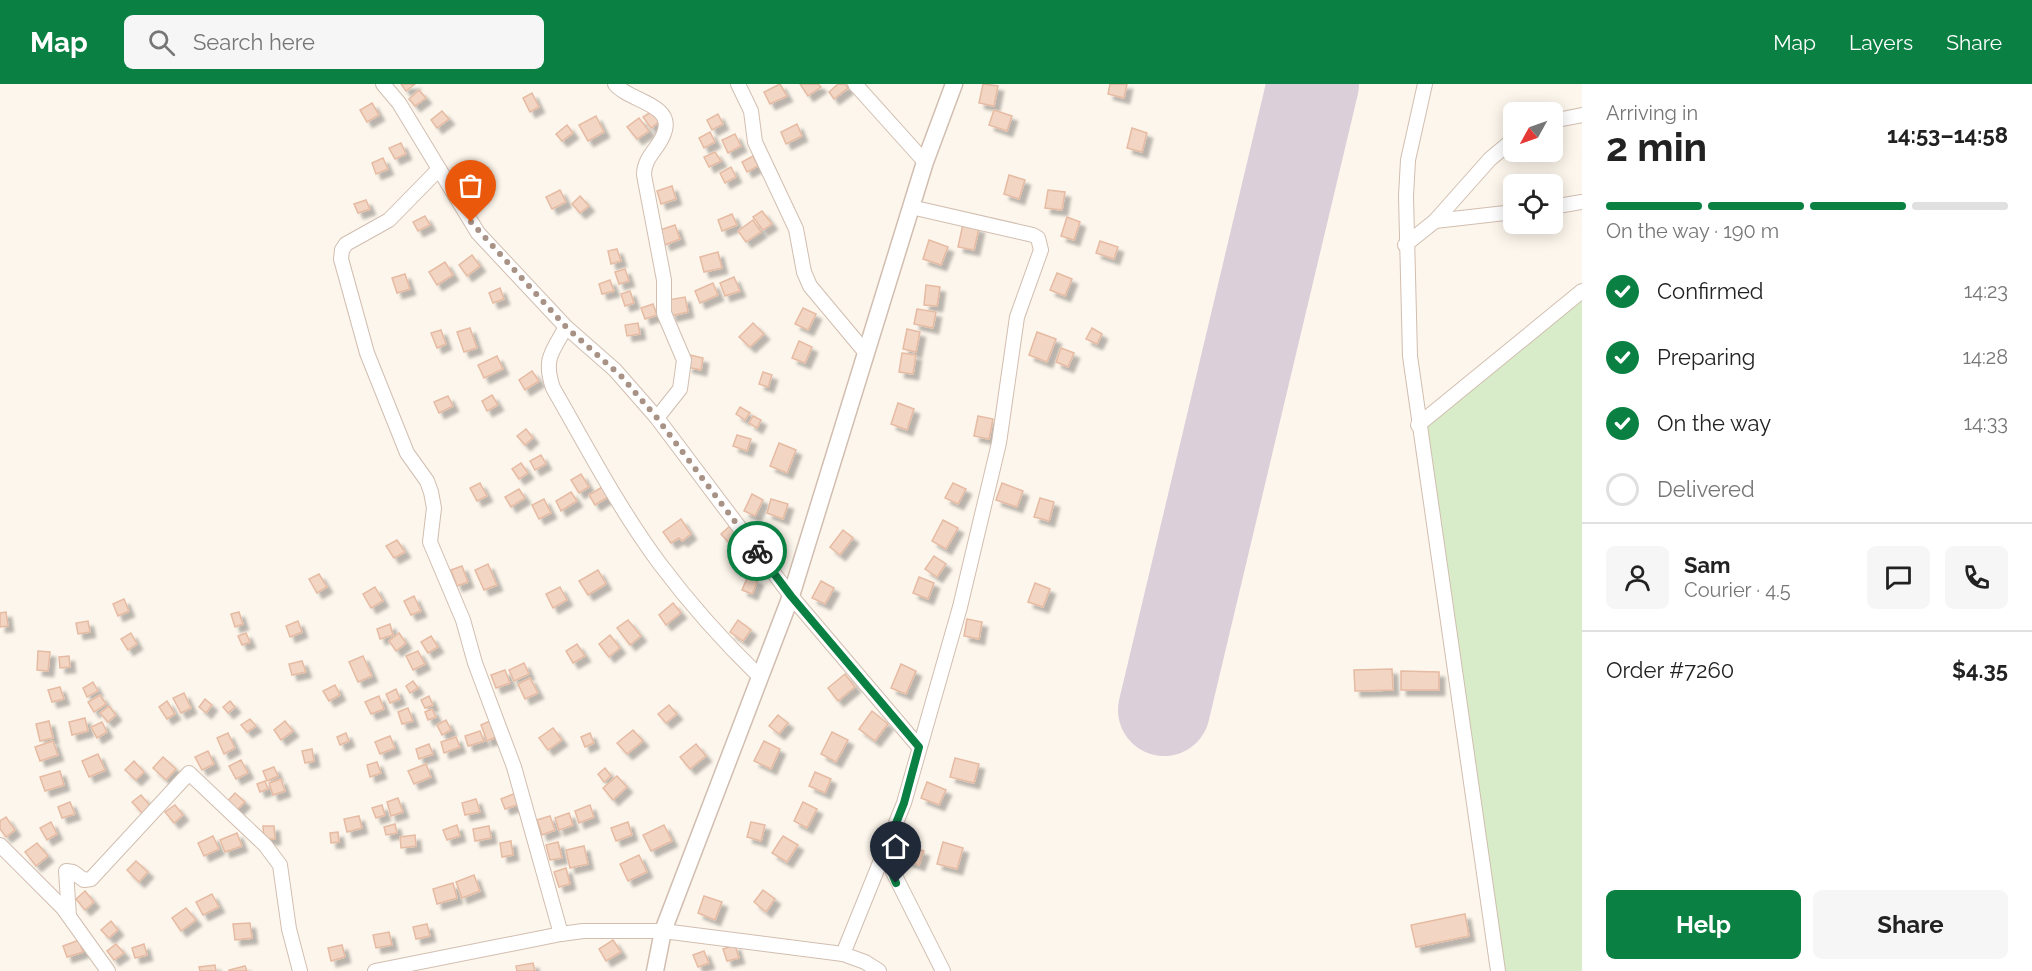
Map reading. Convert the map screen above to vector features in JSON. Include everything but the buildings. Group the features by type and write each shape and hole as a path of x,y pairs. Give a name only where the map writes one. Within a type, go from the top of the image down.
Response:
{"street":[{"path":"383,84 399,103 478,232 566,327 615,370 657,418 791,596 919,747"},
{"path":"615,84 622,93 652,104 662,114 666,124 665,133 644,164 644,175 664,280 664,313 684,360 684,374 673,400 657,418"},
{"path":"738,84 751,111 754,142 796,229 804,272 810,286 866,353"},
{"path":"855,84 925,162"},
{"path":"655,971 663,931 791,596 925,162 954,84"},
{"path":"1425,84 1408,160 1405,245 1410,356 1418,426 1498,971"},
{"path":"1563,119 1582,115"},
{"path":"1405,245 1435,221 1490,159 1503,148"},
{"path":"439,169 389,220 346,244 342,250 341,259 367,353 407,453 427,481 431,492 434,508 430,542 463,620 475,663 514,767 561,934"},
{"path":"1563,205 1582,202"},
{"path":"843,954 904,803 960,607 999,443 1017,317 1041,250 1041,244 1033,235 911,207"},
{"path":"1435,221 1503,213"},
{"path":"1418,426 1582,291"},
{"path":"566,327 548,359 548,373 553,388 632,523 659,563 736,654 760,677"},
{"path":"69,916 66,871 73,872 84,880 91,879 189,773 266,845 280,865 289,928 300,971"},
{"path":"0,845 33,876 69,916 108,971"},
{"path":"884,854 943,971"},
{"path":"375,971 561,934 663,931 843,954 879,971"}],"green space":[{"path":"1582,294 1582,971 1501,971 1419,429"}],"runway":[{"path":"1164,710 1313,84"}],"way so far":[{"path":"471,222 566,327 622,377 657,418 757,551"}],"route":[{"path":"757,551 791,596 919,747 904,803 884,854 896,883"}]}
